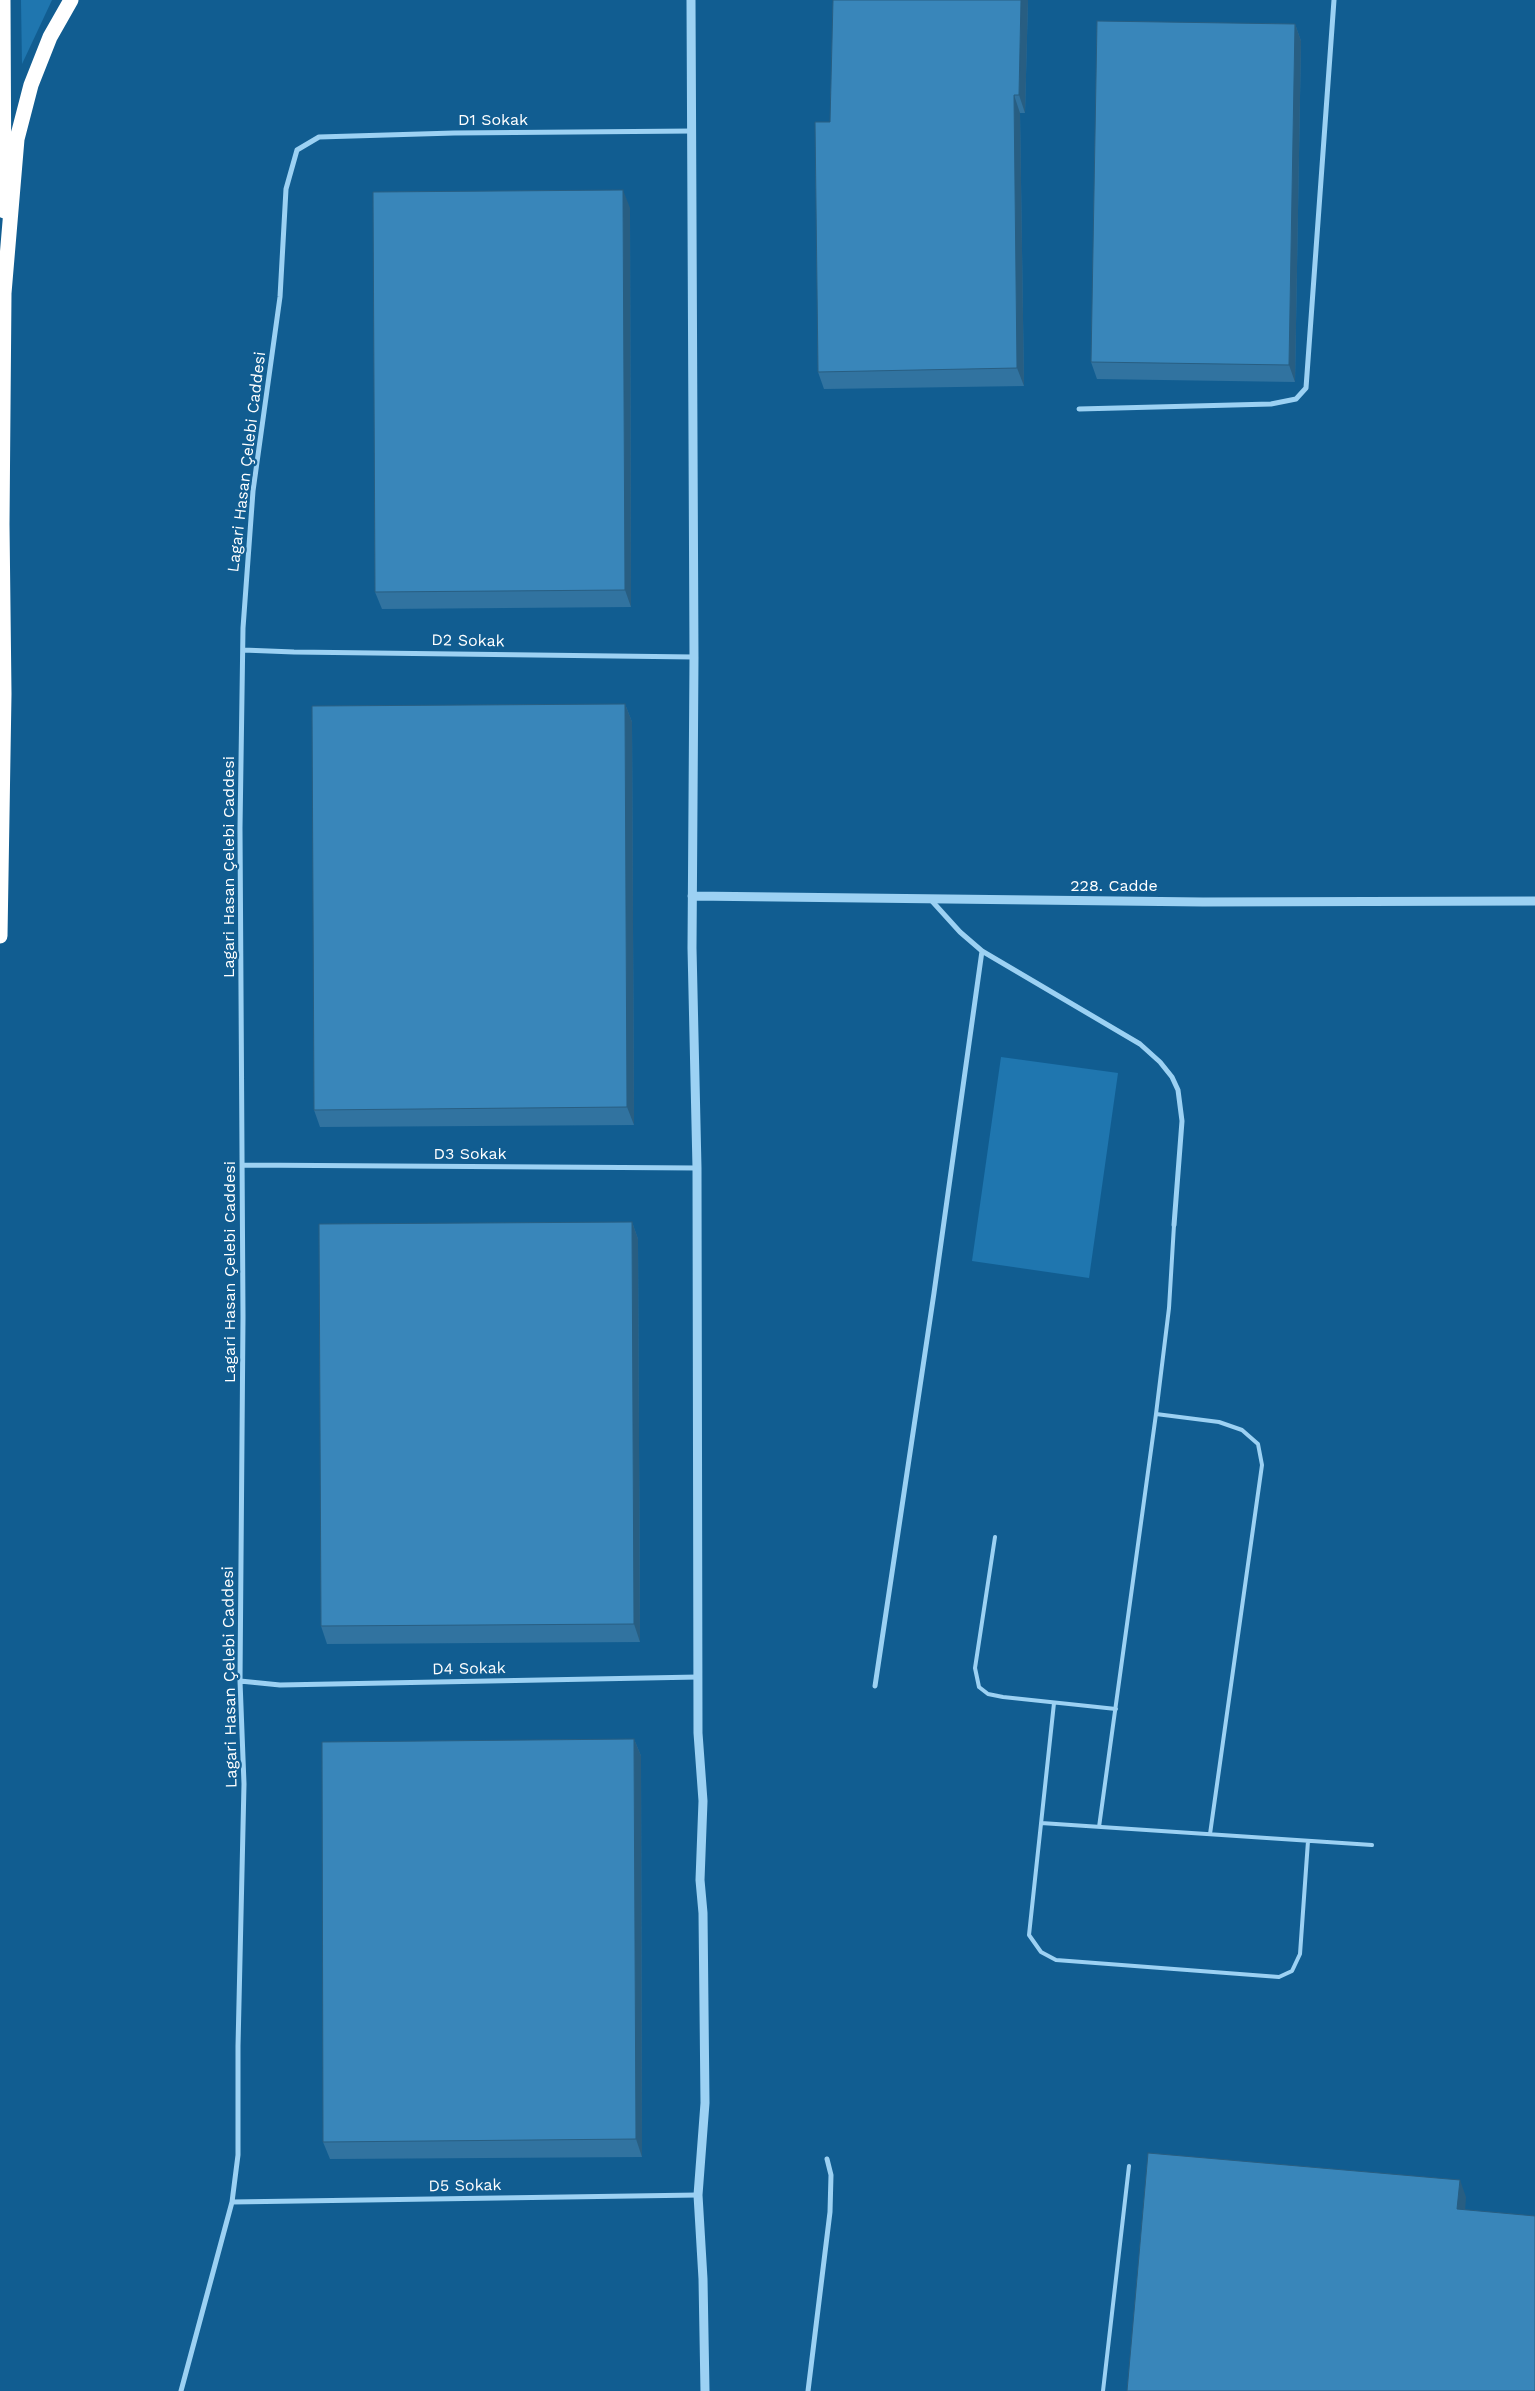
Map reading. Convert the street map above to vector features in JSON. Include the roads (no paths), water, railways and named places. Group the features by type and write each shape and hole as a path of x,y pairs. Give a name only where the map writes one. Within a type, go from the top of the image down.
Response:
{"highway":[{"path":"0,936 4,694 2,524 4,293 3,0"},
{"path":"4,293 17,139 31,85 50,36 71,0"}],"street":[{"path":"691,0 694,657 692,896 697,1168 698,1733 703,1801 700,1880 703,1914 704,2103 698,2195 703,2279 705,2391"},
{"path":"1079,409 1271,404 1296,399 1306,388 1334,0"},
{"name":"D1 Sokak","path":"297,150 319,137 454,132 693,131"},
{"name":"Lagari Hasan Çelebi Caddesi","path":"180,2391 232,2202 238,2139 238,2036 244,1784 240,1681 244,1316 240,828 243,650 253,492 280,297 286,189 297,150"},
{"name":"D2 Sokak","path":"243,650 694,657"},
{"name":"228. Cadde","path":"692,896 1203,902 1535,900"},
{"path":"931,900 960,932 982,951 1140,1044 1160,1062 1172,1077 1178,1090 1182,1121 1174,1225"},
{"path":"875,1686 934,1293 982,951"},
{"name":"D3 Sokak","path":"242,1165 697,1168"},
{"name":"D4 Sokak","path":"240,1681 280,1685 699,1677"},
{"path":"808,2391 830,2212 831,2175 827,2159"},
{"name":"D5 Sokak","path":"232,2202 698,2195"}],"lane":[{"path":"1099,1827 1156,1414 1169,1308 1174,1225"},
{"path":"1156,1414 1219,1422 1242,1430 1258,1444 1262,1465 1210,1834"},
{"path":"995,1537 975,1668 979,1687 988,1694 1003,1697 1116,1709"},
{"path":"1054,1703 1029,1935 1041,1952 1056,1960 1280,1977 1292,1970 1300,1954 1308,1841"},
{"path":"1041,1823 1372,1845"},
{"path":"1103,2391 1129,2166"}]}
